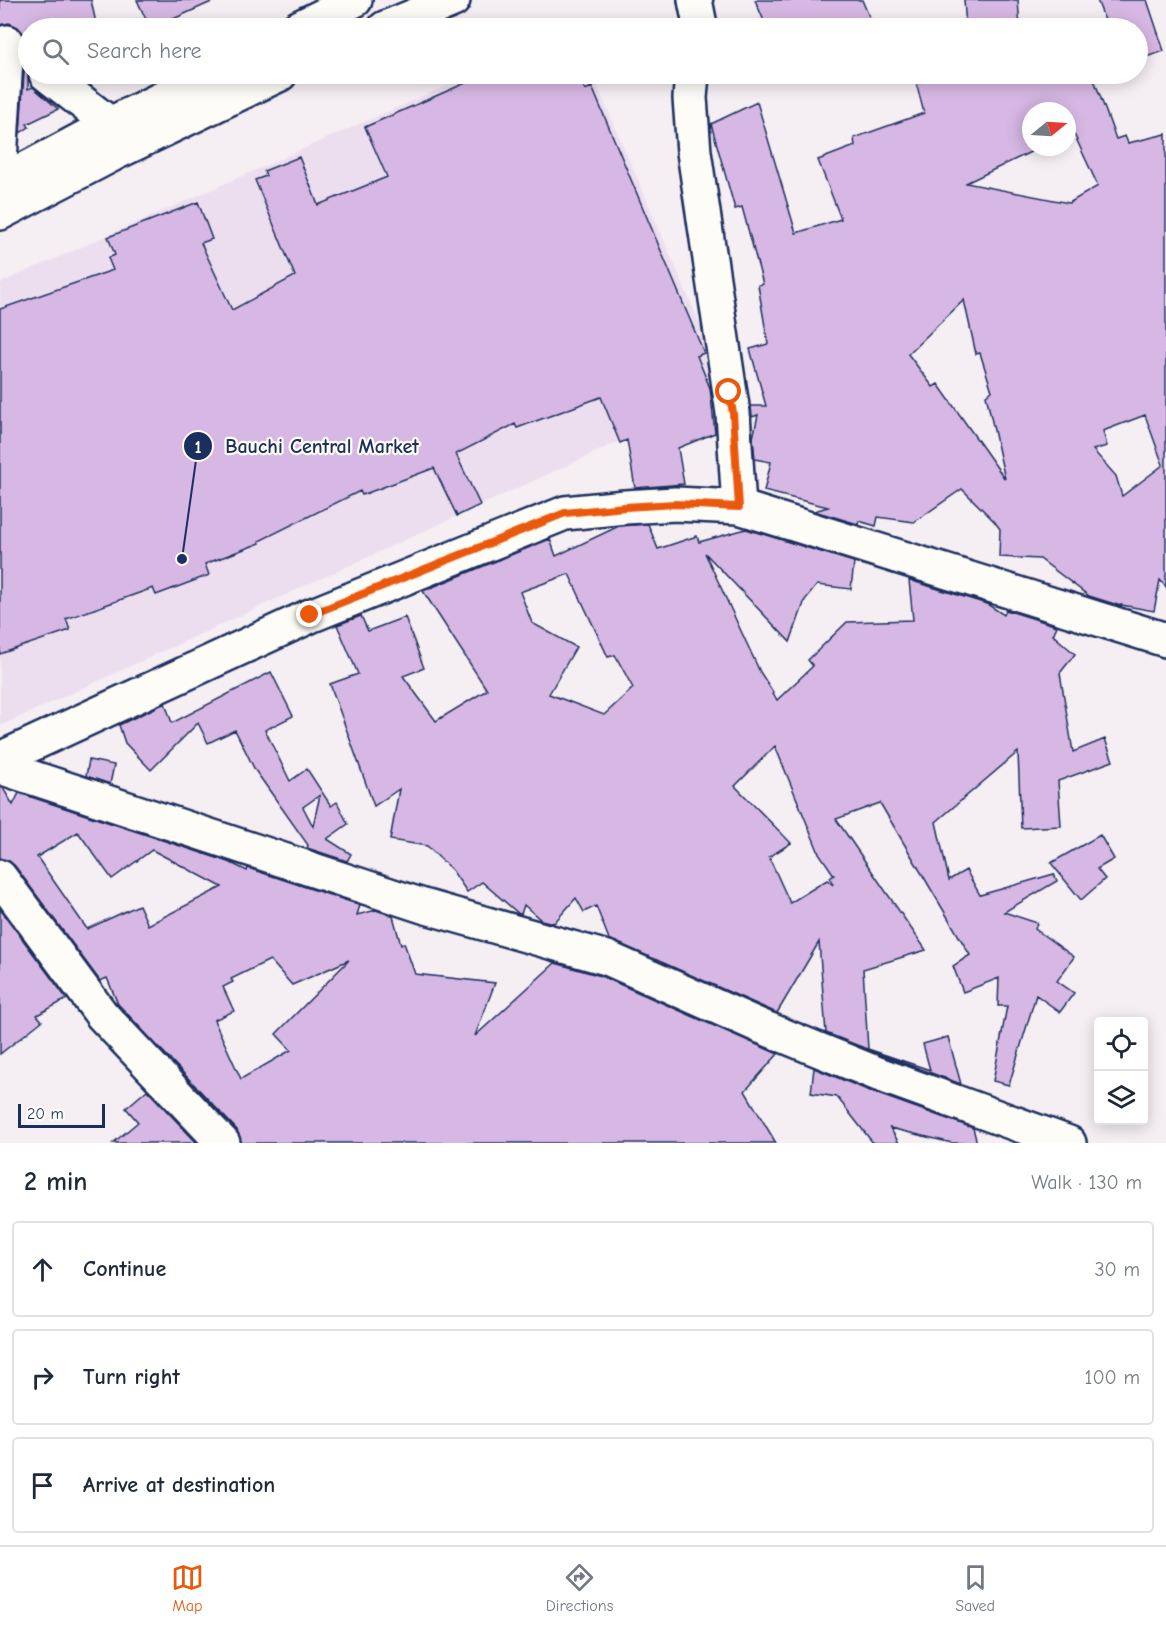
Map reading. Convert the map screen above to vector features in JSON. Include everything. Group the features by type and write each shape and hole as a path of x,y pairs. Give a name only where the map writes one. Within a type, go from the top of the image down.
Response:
{"street":[{"path":"318,18 355,0"},
{"path":"409,18 453,0"},
{"path":"695,0 699,18"},
{"path":"0,160 12,44"},
{"path":"59,84 110,124"},
{"path":"0,183 110,124 192,84"},
{"path":"0,213 119,151 259,84"},
{"path":"691,84 694,153 733,413 739,507"},
{"path":"0,759 310,615 565,513 675,504 739,507 1166,640"},
{"path":"0,767 423,906 607,958 760,1026 878,1074 1069,1143"},
{"path":"0,877 102,1015 223,1143"}],"shaded area":[{"path":"450,84 596,84 729,391 0,726 0,283"}],"building":[{"path":"0,0 91,0 95,18 18,18 18,27 9,23 0,25"},
{"path":"137,0 216,0 176,18 145,18"},
{"path":"755,0 862,0 870,18 763,18"},
{"path":"964,0 1018,0 1019,18 965,18"},
{"path":"1097,0 1147,0 1164,51 1148,56 1148,18 1104,18"},
{"path":"23,84 28,84 28,89 33,87 58,109 27,124 29,127 20,133"},
{"path":"463,84 582,84 585,90 592,87 704,353 697,356 710,388 715,433 678,448 684,484 635,488 627,440 620,443 601,397 517,428 515,424 456,454 480,505 457,516 434,468 362,495 360,491 259,541 260,543 205,564 209,575 156,595 153,588 66,619 70,630 0,654 0,309 113,270 108,258 115,255 108,237 198,202 212,239 201,243 232,310 295,276 255,180 266,176 264,171 299,157 318,205 387,177 365,127"},
{"path":"917,84 1096,84 1116,139 1125,136 1128,143 1166,134 1166,587 1160,580 1154,611 1121,606 1089,596 1040,559 999,557 1000,529 962,489 914,522 878,517 876,526 859,521 858,524 814,511 828,507 764,491 771,462 755,459 753,438 758,415 752,417 751,406 766,406 750,349 768,344 758,285 763,284 742,207 735,209 711,124 757,102 796,233 841,219 818,160 855,146 854,138 924,113","holes":["964,300 976,354 980,353 992,391 986,395 1005,479 938,384 933,387 908,354","1145,415 1163,465 1122,496 1116,476 1093,450 1107,446 1103,431"]},
{"path":"648,524 658,549 697,536 699,542 746,529 854,562 851,589 817,585 805,600 790,642 705,553 760,672 777,700 813,666 808,660 847,622 913,620 909,580 987,604 1004,615 1006,610 1057,626 1053,635 1075,654 1060,673 1073,752 1105,739 1113,761 1058,781 1061,826 1021,828 1018,752 936,822 949,880 966,870 980,895 1054,874 1057,881 1004,912 1037,923 1035,929 1074,957 1057,981 1074,993 1060,1012 1036,995 1009,1085 993,1081 1007,1006 998,1006 999,978 963,992 953,966 970,955 880,803 836,819 926,950 863,969 868,1049 930,1070 923,1044 948,1037 961,1084 885,1056 826,1033 819,942 777,1013 609,939 596,906 584,912 576,898 554,923 541,920 524,905 519,914 482,882 467,892 452,870 427,846 390,840 399,789 374,806 330,684 358,674 337,625 361,616 368,631 405,617 424,668 403,676 436,721 487,690 423,591 550,539 556,556 619,526","holes":["569,574 608,657 615,655 633,688 604,715 549,694 576,647 532,623 520,592","775,746 819,853 834,875 830,878 833,885 827,880 790,903 769,857 791,843 735,786"]},
{"path":"271,672 293,716 265,730 290,781 307,769 331,806 337,802 348,824 327,839 351,854 347,861 307,848 308,845 255,770 235,730 208,743 198,723 151,770 125,743 119,725 165,703 172,723","holes":["320,795 313,826 303,807"]},
{"path":"89,760 114,765 110,784 86,776"},
{"path":"0,787 3,788 13,805 19,793 229,862 247,871 248,868 360,905 357,915 376,910 393,916 401,945 404,943 415,974 495,983 475,1036 555,963 601,976 778,1054 745,1091 776,1143 241,1143 237,1130 118,1004 107,978 100,981 15,866 8,860 0,859","holes":["78,832 112,879 152,850 222,887 148,925 139,905 87,929 37,857","270,960 292,985 349,960 276,1034 291,1050 241,1079 214,1020 234,1011 223,987 233,982 231,979"]},
{"path":"1100,835 1114,859 1097,869 1105,879 1081,900 1051,863"},
{"path":"0,909 67,999 37,1015 42,1021 0,1054"},
{"path":"814,1068 872,1092 973,1128 977,1143 952,1143 890,1128 899,1143 873,1143 837,1097 811,1093"},
{"path":"147,1090 197,1143 113,1143 138,1122 126,1108"}],"place":[{"name":"Bauchi Central Market","path":"182,559"}],"route":[{"path":"310,615 565,513 675,504 739,507 733,413 729,392"}]}
